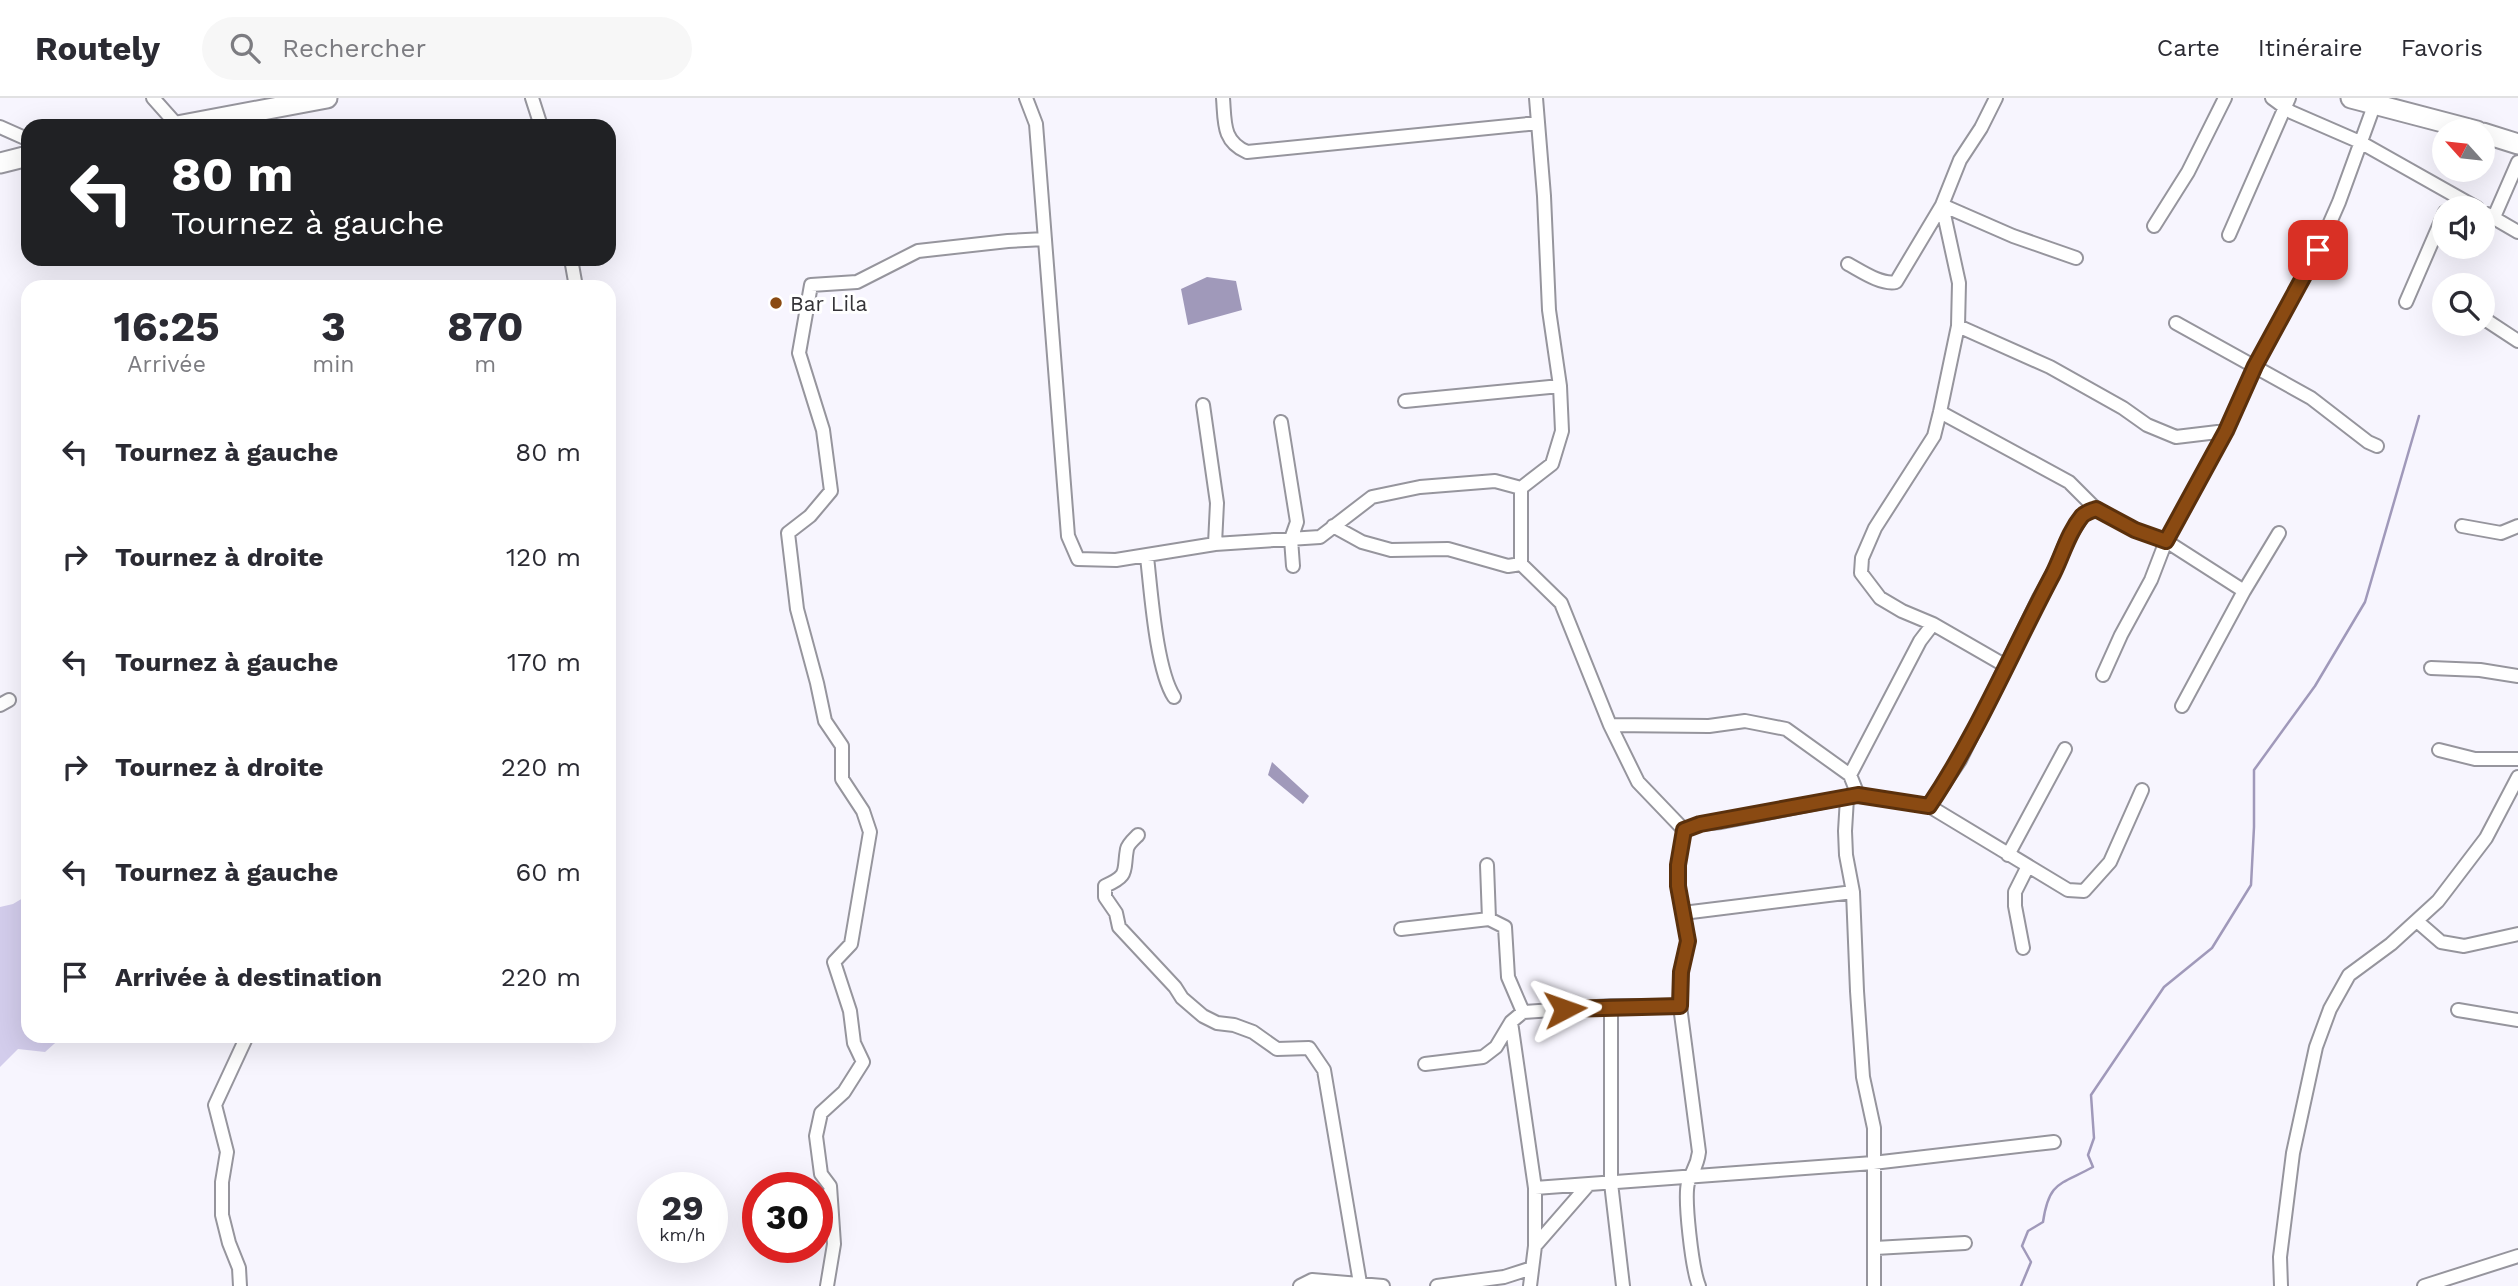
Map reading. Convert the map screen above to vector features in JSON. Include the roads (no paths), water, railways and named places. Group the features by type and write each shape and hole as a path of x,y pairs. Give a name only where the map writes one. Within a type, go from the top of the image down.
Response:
{"highway":[{"path":"215,119 327,98"},
{"path":"2351,98 2433,119"},
{"path":"2496,137 2518,144"},
{"path":"0,163 21,151"}],"street":[{"path":"153,98 166,103 174,119"},
{"path":"532,98 539,119"},
{"path":"1026,98 1036,124 1068,536 1078,559 1116,560 1215,544 1320,537 1372,497 1420,487 1495,481 1521,488"},
{"path":"1223,98 1226,132 1235,147 1247,152 1538,123"},
{"path":"1521,488 1552,464 1562,431 1560,386 1549,310 1536,98"},
{"path":"1848,264 1880,280 1892,284 1896,282 1942,205 1960,160 1996,98"},
{"path":"2154,226 2188,172 2225,98"},
{"path":"2272,98 2287,103 2360,142 2452,195"},
{"path":"2229,235 2287,103"},
{"path":"2103,675 2151,580 2166,541 2226,431 2255,366 2318,250 2339,202 2375,103"},
{"path":"0,127 21,143"},
{"path":"2495,203 2518,162"},
{"path":"1942,205 2013,236 2076,258"},
{"path":"1942,205 1959,282 1958,326 1940,412 1934,436 1875,528 1862,558 1861,573 1880,598 1933,624 2006,666"},
{"path":"2495,219 2518,232"},
{"path":"827,1286 834,1244 830,1186 821,1174 816,1136 821,1113 844,1092 863,1062 854,1043 850,1011 834,962 852,944 870,832 863,811 842,779 842,746 825,721 797,609 788,533 810,516 831,491 823,430 799,353 802,327 811,285 857,282 918,251 1045,239"},
{"path":"2406,302 2432,241"},
{"path":"2176,323 2311,398 2377,446"},
{"path":"1958,326 2049,367 2123,408 2147,425 2176,437 2226,431"},
{"path":"2495,326 2518,341"},
{"path":"1405,401 1560,386"},
{"path":"1203,405 1217,503 1215,544"},
{"path":"1940,412 2069,482 2096,509 2135,530 2166,541 2244,591"},
{"path":"1281,422 1297,522 1291,539 1293,566"},
{"path":"1521,488 1521,564 1561,603 1610,725 1638,782 1684,830"},
{"path":"1929,806 1959,760 2054,572 2066,542 2084,514 2096,509"},
{"path":"1333,526 1362,542 1391,550 1448,549 1508,566 1521,564"},
{"path":"2462,526 2501,533 2518,526"},
{"path":"2182,706 2244,591 2279,533"},
{"path":"1147,557 1160,649 1169,689 1174,697"},
{"path":"1874,1286 1874,1128 1863,1077 1853,892 1844,831 1853,797 1850,775 1920,641 1933,624"},
{"path":"2431,668 2480,670 2518,676"},
{"path":"1610,725 1709,726 1745,720 1786,729 1850,775"},
{"path":"2008,855 2065,749"},
{"path":"2439,750 2475,759 2518,759"},
{"path":"2281,1286 2280,1257 2293,1153 2316,1047 2330,1009 2349,975 2418,922 2438,901 2486,838 2518,777"},
{"path":"1684,830 1700,824 1853,797 1929,806 2068,890 2084,891 2110,862 2142,790"},
{"path":"1684,830 1678,865 1678,886 1688,941 1681,972 1680,1006 1699,1152 1697,1167 1688,1187 1691,1255 1699,1286"},
{"path":"1138,835 1127,847 1126,871 1116,881 1105,886 1105,897 1116,913 1119,927 1182,998 1203,1016 1217,1023 1253,1032 1277,1049 1309,1048 1324,1070 1360,1283"},
{"path":"1487,865 1489,919"},
{"path":"2023,948 2015,892 2028,866"},
{"path":"1682,913 1853,892"},
{"path":"1401,929 1489,919 1504,927 1508,977 1523,1012"},
{"path":"2418,922 2441,942 2464,946 2518,934"},
{"path":"1425,1064 1483,1057 1496,1047 1511,1022 1523,1012 1611,1006 1680,1006"},
{"path":"1611,1006 1611,1183 1623,1286"},
{"path":"2458,1010 2518,1020"},
{"path":"1511,1022 1535,1188 1535,1247 1530,1286"},
{"path":"240,1286 239,1268 222,1215 222,1182 227,1152 215,1105 244,1043"},
{"path":"1535,1188 1873,1163 2054,1142"},
{"path":"1535,1247 1589,1184"},
{"path":"1875,1248 1965,1243"},
{"path":"2424,1286 2518,1256"},
{"path":"1437,1286 1504,1277 1532,1268"},
{"path":"1300,1286 1312,1280 1383,1286"}],"waterway":[{"path":"2021,1286 2031,1262 2022,1246 2028,1231 2043,1222 2049,1199 2058,1186 2093,1167 2088,1155 2094,1138 2091,1095 2164,987 2212,948 2251,885 2254,770 2315,686 2365,602 2419,416"}],"place":[{"name":"Bar Lila","path":"776,303"}]}
